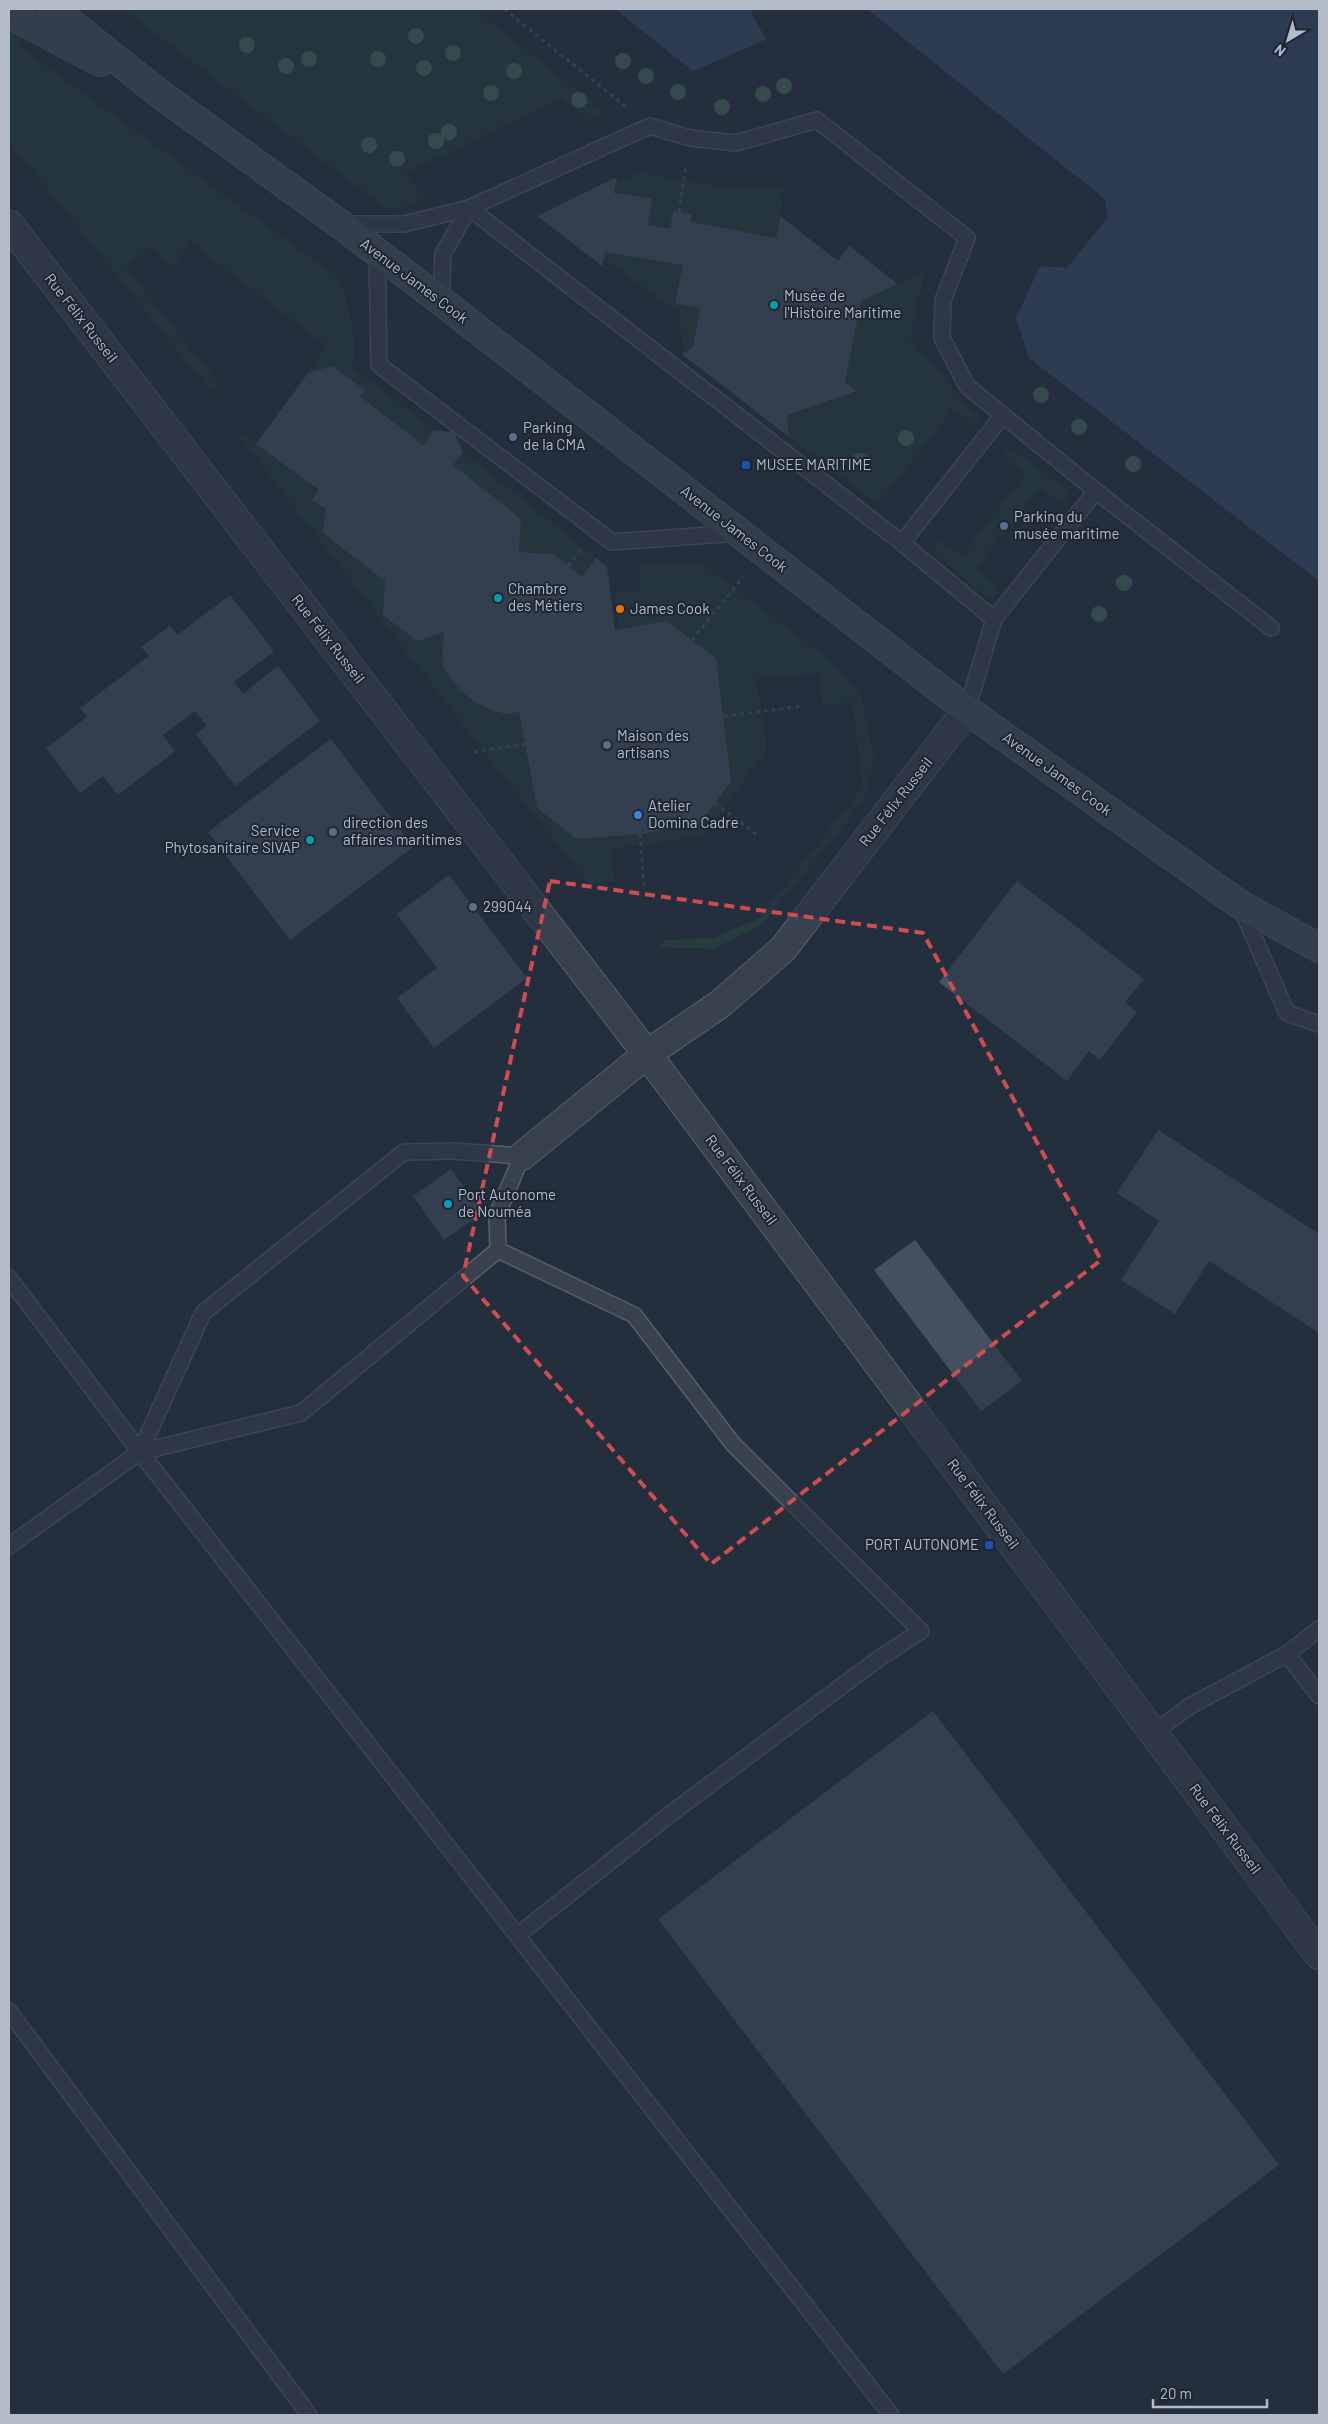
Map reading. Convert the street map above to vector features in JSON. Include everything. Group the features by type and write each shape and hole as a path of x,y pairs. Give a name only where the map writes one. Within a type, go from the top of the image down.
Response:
{"main road":[{"name":"Avenue James Cook","path":"53,9 160,94 340,224 441,301 967,710 1239,904 1319,948"},
{"name":"Avenue James Cook","path":"9,14 160,94"}],"street":[{"name":"Rue Félix Russeil","path":"9,224 647,1054 1319,1955"},
{"name":"Rue Félix Russeil","path":"522,1156 647,1054 720,1004 783,949 967,710"}],"lane":[{"path":"340,224 404,224 469,208 650,126 690,138 736,143 817,120 968,238 943,300 942,338 968,386 1096,491 1272,628"},
{"path":"441,301 443,254 469,208"},
{"path":"469,208 902,543 994,619"},
{"path":"377,252 379,365 612,542 740,533"},
{"path":"902,543 1003,415"},
{"path":"967,710 994,619 1096,491"},
{"path":"1239,904 1287,1013 1319,1024"},
{"path":"140,1452 203,1313 404,1152 453,1152 522,1156 497,1215 498,1250"},
{"path":"9,1546 140,1452 301,1413 498,1250"},
{"path":"498,1250 634,1315 733,1444 921,1631 878,1659 669,1815 518,1936"},
{"path":"9,1278 140,1452 891,2415"},
{"path":"1154,1734 1190,1706 1287,1654 1319,1630"},
{"path":"1287,1654 1319,1696"},
{"path":"9,2011 309,2415"}],"path":[{"path":"504,9 650,126"},
{"path":"679,212 690,138"},
{"path":"692,640 763,551"},
{"path":"724,716 802,706"},
{"path":"474,752 525,744"},
{"path":"715,803 760,837"},
{"path":"640,834 644,890"}],"highlighted area":[{"path":"550,881 923,933 1101,1260 711,1564 463,1276"}],"green space":[{"path":"123,9 474,9 604,112 592,122 561,98 404,174 426,198 389,211"},
{"path":"9,26 25,34 17,45 340,279 353,333 354,356 352,367 435,430 423,445 360,396 365,390 308,373 327,346 191,243 172,267 152,246 125,267 219,384 210,391 9,141"},
{"path":"639,172 729,187 784,188 776,238 691,222 691,214 673,211 670,229 648,225 615,193 616,183"},
{"path":"605,252 683,265 675,303 700,308 693,347 682,354 680,313 604,259"},
{"path":"925,273 910,338 979,419 976,426 953,409 878,504 789,437 787,415 856,391 845,382 861,301"},
{"path":"241,433 319,490 312,500 326,509 324,533 385,581 444,632 442,654 445,671 458,688 481,706 499,712 519,712 537,808 699,825 731,781 716,658 619,630 615,592 640,592 639,563 699,562 826,657 861,696 874,759 864,801 763,924 714,949 657,947 666,940 713,938 759,918 863,787 852,702 822,705 820,673 756,678 767,750 703,836 611,849 615,882 589,883 487,756 244,442"},
{"path":"1013,450 1067,490 1067,498 1062,504 1040,487 976,568 1000,588 994,596 989,598 935,555 934,548 941,540 962,556 1025,474 1003,456 1006,451"},
{"path":"463,452 596,558 582,577 553,554 519,552 521,519 453,465"}],"water":[{"path":"615,9 754,9 751,13 766,39 693,71"},
{"path":"867,9 1319,9 1319,581 1029,358 1016,318 1040,266 1067,268 1108,217 1105,199"}],"building":[{"name":"Musée de l'Histoire Maritime","path":"617,177 614,193 652,199 648,225 670,229 673,211 691,214 691,222 776,238 780,216 838,261 849,246 898,284 861,301 845,382 857,391 787,415 789,437 682,354 693,347 700,308 675,303 683,265 605,252 602,266 537,216"},
{"name":"Chambre des Métiers","path":"332,366 365,390 360,396 423,445 435,430 454,432 463,452 453,465 521,519 519,552 553,554 582,577 596,558 607,567 615,630 666,621 716,658 731,781 699,825 640,834 577,839 537,808 519,712 507,714 493,711 476,703 459,689 444,669 442,649 444,632 417,641 383,615 385,581 323,533 326,509 312,500 319,490 256,444 308,373"},
{"path":"230,595 274,651 234,682 243,694 278,666 320,721 235,786 196,734 207,726 195,711 163,735 175,751 118,795 103,776 80,793 46,748 87,717 80,708 149,656 141,647 170,626 177,635"},
{"name":"Service Phytosanitaire SIVAP","path":"331,739 413,847 290,940 208,832"},
{"path":"449,875 527,978 434,1048 397,998 437,968 397,914"},
{"path":"1017,881 1144,979 1125,1002 1137,1012 1100,1060 1089,1051 1067,1081 939,982"},
{"path":"1158,1130 1319,1234 1319,1333 1209,1261 1175,1314 1121,1280 1159,1221 1117,1193"},
{"name":"Port Autonome de Nouméa","path":"451,1169 483,1213 444,1240 413,1196"},
{"path":"915,1240 1022,1381 981,1411 874,1270"},
{"path":"933,1711 1279,2165 1003,2374 658,1919"}],"place":[{"name":"Musée de l'Histoire Maritime","path":"774,305"},
{"name":"Parking de la CMA","path":"513,437"},
{"name":"MUSEE MARITIME","path":"746,465"},
{"name":"Parking du musée maritime","path":"1004,526"},
{"name":"Chambre des Métiers","path":"498,598"},
{"name":"James Cook","path":"620,609"},
{"name":"Maison des artisans","path":"607,745"},
{"name":"Atelier Domina Cadre","path":"638,815"},
{"name":"direction des affaires maritimes","path":"333,832"},
{"name":"Service Phytosanitaire SIVAP","path":"310,840"},
{"name":"299044","path":"473,907"},
{"name":"Port Autonome de Nouméa","path":"448,1204"},
{"name":"PORT AUTONOME","path":"989,1545"}]}
